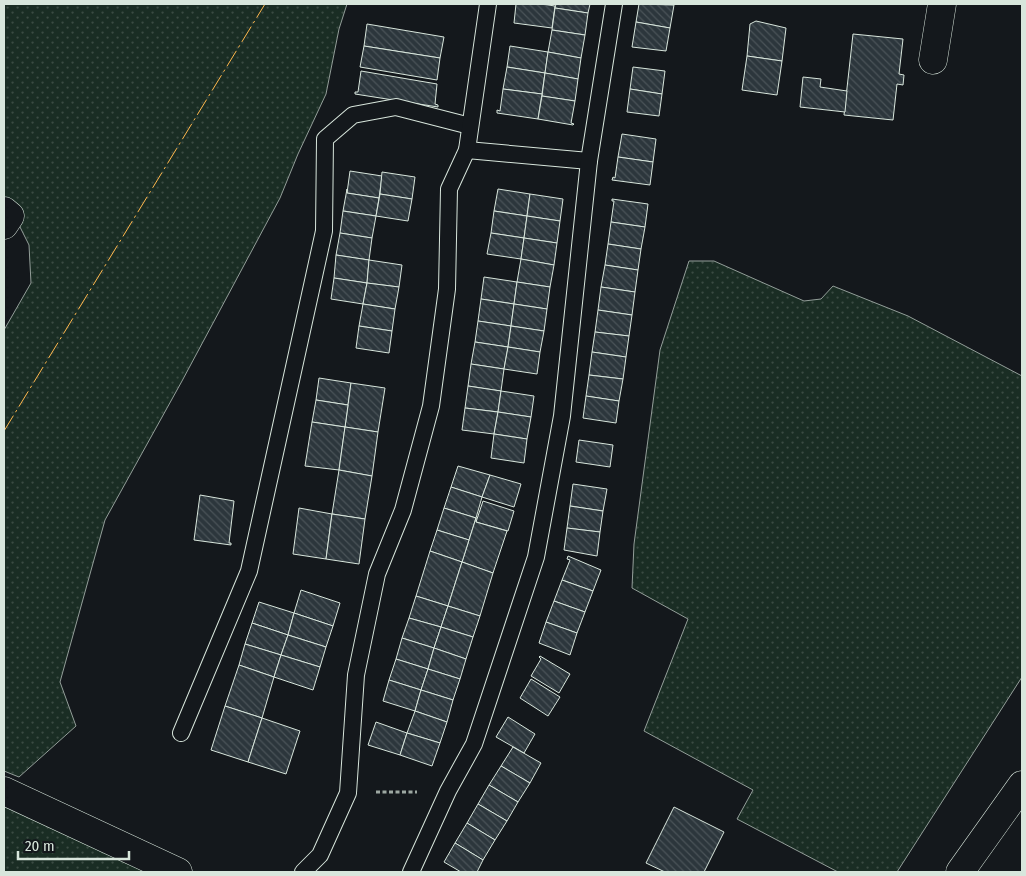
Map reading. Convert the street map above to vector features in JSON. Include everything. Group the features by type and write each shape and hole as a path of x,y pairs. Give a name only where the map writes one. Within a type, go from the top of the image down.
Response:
{"street":[{"path":"933,60 942,4"},
{"path":"960,872 1022,785"},
{"path":"4,792 178,872"}],"lane":[{"path":"303,872 320,854 348,793 356,675 376,574 403,510 431,406 447,289 449,189 467,150 488,4"},
{"path":"411,872 448,791 474,744 536,557 562,416 589,161 614,4"},
{"path":"181,732 249,570 324,231 325,139 354,115 396,107 470,126"},
{"path":"467,150 589,161"}],"path":[{"path":"348,793 448,791"}],"green space":[{"path":"4,4 347,4 339,29 326,94 280,198 105,520 60,682 76,726 19,777 4,771 4,330 31,283 29,245 17,221 4,208"},
{"path":"689,261 714,261 804,301 821,299 833,286 908,316 1022,376 1022,677 897,872 838,872 737,819 753,790 644,731 688,619 632,588 634,544 660,350"},
{"path":"4,800 152,872 4,872"}],"building":[{"path":"516,4 555,6 552,28 514,23"},
{"path":"556,4 590,4 588,13 555,8"},
{"path":"639,4 674,5 670,28 636,22"},
{"path":"555,8 588,13 585,35 552,30"},
{"path":"756,21 786,28 782,61 747,56 750,24"},
{"path":"636,22 670,28 666,51 632,47"},
{"path":"367,24 444,37 440,58 364,46"},
{"path":"552,30 585,35 581,58 548,52"},
{"path":"853,34 903,39 899,74 904,75 903,85 897,84 893,120 844,115"},
{"path":"364,46 440,58 437,80 360,67"},
{"path":"510,46 548,52 545,73 507,67"},
{"path":"548,52 581,58 578,79 545,73"},
{"path":"747,56 782,61 777,95 742,90"},
{"path":"507,67 545,73 542,94 503,89"},
{"path":"633,67 665,71 662,94 630,89"},
{"path":"361,71 437,84 435,104 438,107 355,94 355,92 358,92"},
{"path":"545,73 578,79 575,101 542,96"},
{"path":"803,77 821,79 820,87 847,91 845,112 800,107"},
{"path":"503,89 542,94 538,119 497,113 497,110 500,111"},
{"path":"630,89 662,94 659,116 627,112"},
{"path":"542,96 575,101 571,123 574,124 538,119"},
{"path":"622,134 656,139 653,162 618,157"},
{"path":"618,157 653,162 650,185 612,180 613,177 615,178"},
{"path":"350,171 382,176 379,198 347,193"},
{"path":"382,172 415,177 412,199 380,194"},
{"path":"347,189 347,193 379,198 376,216 343,211"},
{"path":"498,189 530,194 527,216 494,211"},
{"path":"380,194 412,199 408,221 376,216"},
{"path":"530,194 563,199 560,221 527,216"},
{"path":"612,199 648,204 645,227 611,222 614,201"},
{"path":"343,211 376,216 372,238 340,233"},
{"path":"494,211 527,216 524,238 491,233"},
{"path":"527,216 560,221 557,243 524,238"},
{"path":"611,222 645,227 641,249 608,244"},
{"path":"340,233 372,238 369,260 336,255"},
{"path":"491,233 524,238 521,259 487,254"},
{"path":"524,238 557,243 554,265 521,259"},
{"path":"608,244 641,249 638,270 605,265"},
{"path":"336,255 369,260 367,283 334,278"},
{"path":"521,259 554,265 550,287 517,282"},
{"path":"369,260 402,265 399,287 367,283"},
{"path":"605,265 638,270 635,292 601,287"},
{"path":"484,277 517,282 514,304 481,299"},
{"path":"334,278 367,283 363,304 331,299"},
{"path":"517,282 550,287 547,309 514,304"},
{"path":"367,283 399,287 395,309 363,304"},
{"path":"601,287 635,292 632,315 598,310"},
{"path":"481,299 514,304 511,326 478,321"},
{"path":"363,304 395,309 392,331 359,326"},
{"path":"514,304 547,309 544,331 511,326"},
{"path":"598,310 632,315 629,336 595,332"},
{"path":"478,321 511,326 508,347 475,342"},
{"path":"359,326 392,331 389,353 356,348"},
{"path":"511,326 544,331 540,352 508,347"},
{"path":"595,332 629,336 626,357 592,352"},
{"path":"475,342 508,347 504,369 471,364"},
{"path":"508,347 540,352 537,374 504,369"},
{"path":"592,352 626,357 623,379 589,375"},
{"path":"471,364 504,369 501,391 468,386"},
{"path":"589,375 623,379 619,401 586,396"},
{"path":"319,378 351,383 348,405 316,400"},
{"path":"351,383 385,388 378,432 345,427"},
{"path":"468,386 501,391 498,412 465,408"},
{"path":"501,391 534,396 531,417 498,412"},
{"path":"586,396 619,401 616,423 583,418"},
{"path":"316,400 348,405 345,427 312,422"},
{"path":"465,408 498,412 494,434 462,430"},
{"path":"498,412 531,417 527,439 494,434"},
{"path":"312,422 345,427 339,470 305,466"},
{"path":"345,427 378,432 372,476 339,470"},
{"path":"494,434 527,439 524,463 491,458"},
{"path":"579,440 613,445 610,467 576,462"},
{"path":"458,466 490,475 482,497 451,487"},
{"path":"339,470 372,476 365,519 332,514"},
{"path":"490,475 521,484 514,507 482,497"},
{"path":"573,484 607,489 603,511 570,506"},
{"path":"451,487 482,497 476,518 444,508"},
{"path":"200,495 234,501 229,543 231,545 194,540"},
{"path":"483,501 514,511 508,531 476,522"},
{"path":"570,506 603,511 600,532 567,528"},
{"path":"299,508 332,514 326,559 293,554"},
{"path":"444,508 476,518 469,540 437,530"},
{"path":"332,514 365,519 359,564 326,559"},
{"path":"476,518 476,522 507,531 493,573 462,562"},
{"path":"567,528 600,532 597,556 564,550"},
{"path":"437,530 469,540 462,562 430,551"},
{"path":"430,551 462,562 448,606 416,596"},
{"path":"568,556 601,570 593,591 562,580 570,560 567,559"},
{"path":"462,562 493,573 480,616 448,606"},
{"path":"562,580 593,591 585,612 554,601"},
{"path":"301,590 340,603 333,626 294,613"},
{"path":"416,596 448,606 441,627 409,618"},
{"path":"554,601 585,612 577,633 546,622"},
{"path":"259,602 294,613 288,635 252,623"},
{"path":"448,606 480,616 473,637 441,627"},
{"path":"294,613 333,626 326,647 288,635"},
{"path":"409,618 441,627 434,648 402,638"},
{"path":"546,622 577,633 570,655 539,643"},
{"path":"252,623 288,635 281,655 245,644"},
{"path":"441,627 473,637 466,659 434,648"},
{"path":"288,635 326,647 320,667 281,655"},
{"path":"402,638 434,648 428,669 396,659"},
{"path":"245,644 281,655 274,677 239,665"},
{"path":"434,648 466,659 460,679 428,669"},
{"path":"281,655 320,667 313,690 274,677"},
{"path":"540,656 570,674 559,693 531,676 541,659"},
{"path":"396,659 428,669 421,690 389,680"},
{"path":"239,665 274,677 262,718 225,706"},
{"path":"428,669 460,679 453,700 421,690"},
{"path":"531,679 560,697 548,716 520,698"},
{"path":"389,680 421,690 415,711 383,701"},
{"path":"421,690 453,700 447,722 415,711"},
{"path":"225,706 262,718 248,762 211,750"},
{"path":"415,711 447,722 440,743 407,733"},
{"path":"508,717 535,734 524,753 496,737"},
{"path":"262,718 300,731 286,774 248,762"},
{"path":"376,722 407,733 400,755 368,745"},
{"path":"407,733 440,743 432,766 400,755"},
{"path":"513,747 541,763 530,783 501,766"},
{"path":"501,766 530,783 518,802 489,785"},
{"path":"489,785 518,802 507,821 478,804"},
{"path":"478,804 507,821 495,840 467,823"},
{"path":"674,807 724,832 704,872 665,872 646,863"},
{"path":"467,823 495,840 483,860 455,843"},
{"path":"455,843 483,860 477,872 461,872 444,862"}],"power":[{"path":"4,431 265,4"}]}
